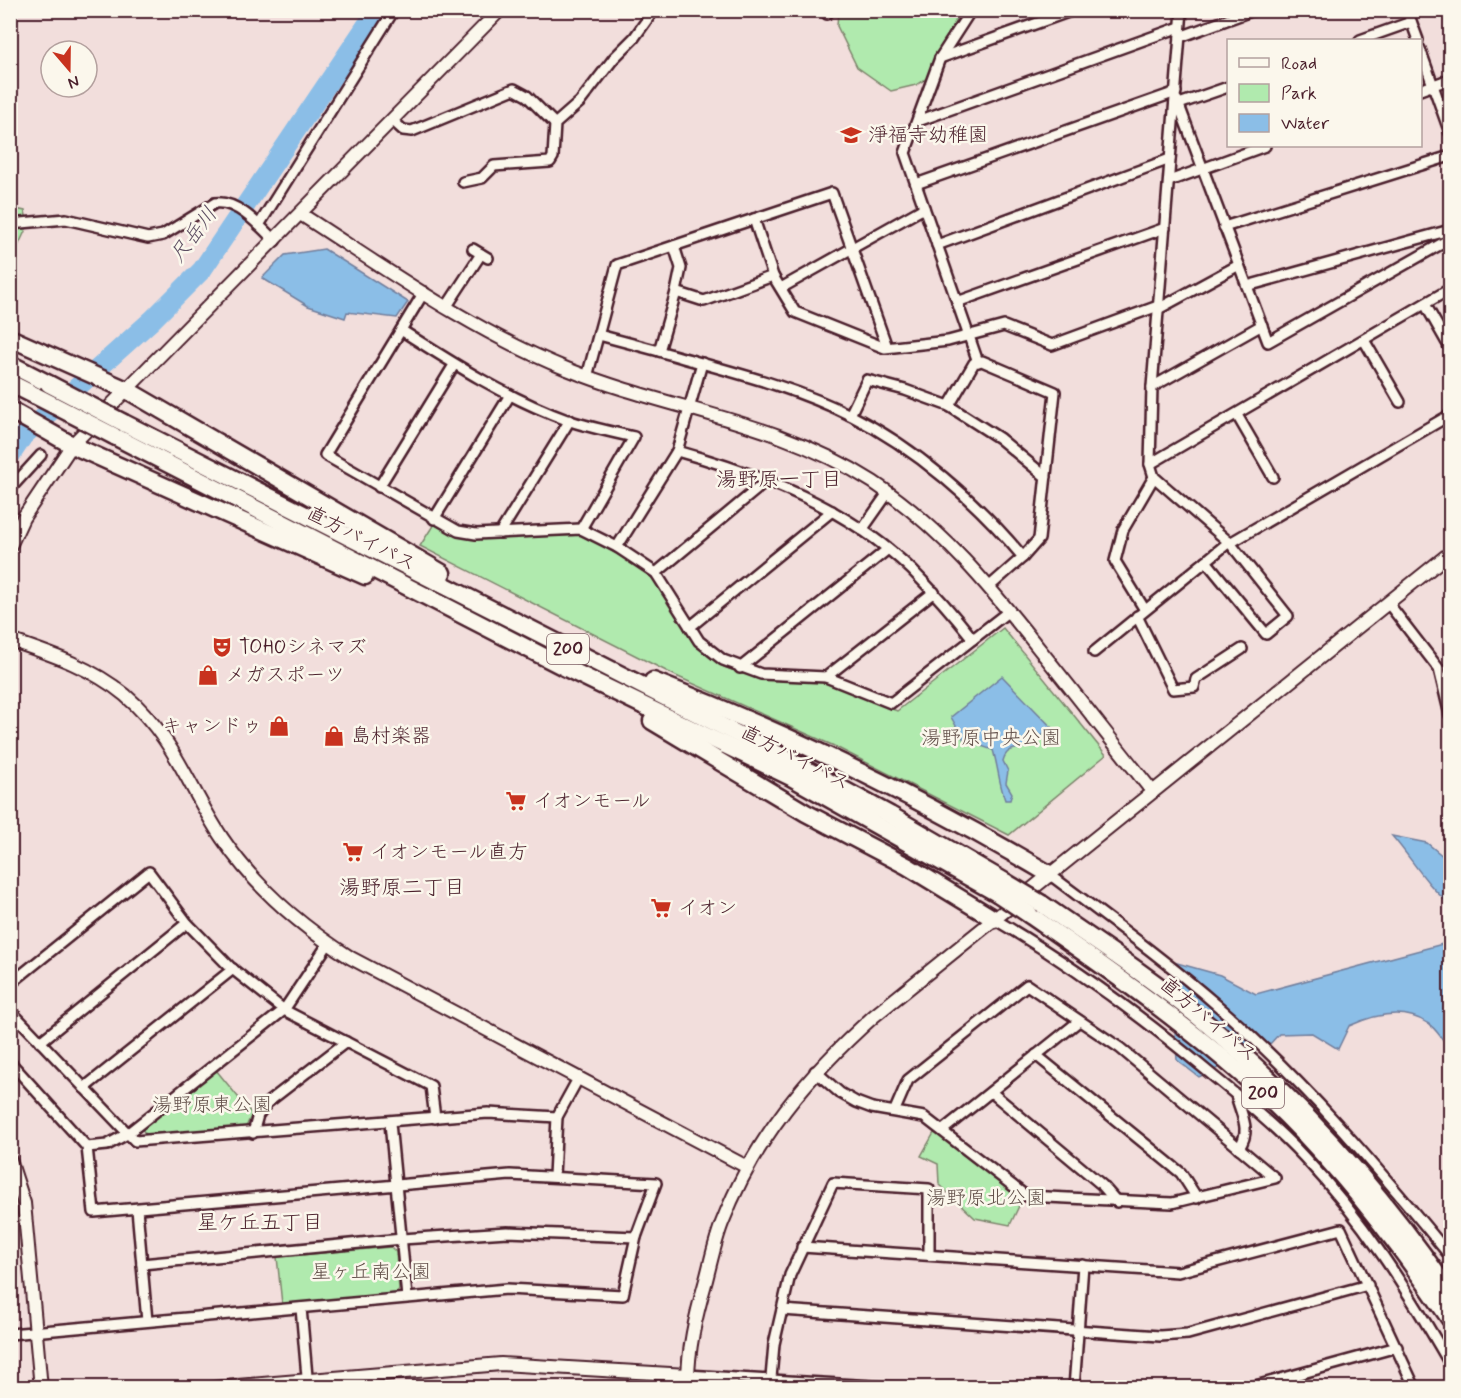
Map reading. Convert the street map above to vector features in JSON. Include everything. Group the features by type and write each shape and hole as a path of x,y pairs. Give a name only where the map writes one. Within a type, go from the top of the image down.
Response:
{"highway":[{"path":"10,338 127,390 441,572 494,610"},
{"name":"直方バイパス","path":"10,364 49,384 119,429 562,666 791,777 1002,888"},
{"name":"直方バイパス","path":"10,383 36,396 119,429 494,610 778,755 890,815 1036,910 1141,973 1200,1018 1278,1087 1330,1139 1384,1201 1450,1293"},
{"path":"14,415 72,445 430,607 512,639"},
{"path":"565,647 685,693 827,755 907,794 1049,874"},
{"path":"562,666 806,813 907,866 994,919"},
{"name":"直方バイパス","path":"1036,910 1143,993 1266,1095 1362,1198 1417,1269 1450,1319"}],"street":[{"path":"259,225 394,10"},
{"path":"10,546 23,518 72,445 302,214 500,10"},
{"path":"462,182 482,178 494,166 550,162 553,157 555,124 580,102 614,58 634,38 654,10"},
{"path":"971,10 940,58 905,153 978,362"},
{"path":"940,58 1074,10"},
{"path":"1182,10 1177,97 1152,387 1150,464 1154,477 1230,543 1288,616 1266,634 1206,561"},
{"path":"918,121 1180,32 1254,10"},
{"path":"1407,10 1418,39"},
{"path":"1363,39 1411,22"},
{"path":"1422,55 1450,133"},
{"path":"1422,89 1450,79"},
{"path":"916,184 1177,97 1227,87"},
{"path":"393,121 403,130 412,131 514,89 527,96 555,124"},
{"path":"1177,97 1268,342 1450,239"},
{"path":"1168,181 1262,147"},
{"path":"1224,227 1450,156"},
{"path":"937,245 1170,159"},
{"path":"587,376 617,265 832,192 850,249 887,347"},
{"path":"10,224 66,219 148,238 163,235 215,203 222,202 259,225 275,240"},
{"path":"781,288 924,208"},
{"path":"302,214 507,342 587,376 748,423 820,451 888,493 915,512 990,586 1152,791"},
{"path":"754,219 773,276 795,312 887,347 969,337 1004,326 1052,345 1158,308 1239,265"},
{"path":"957,302 1165,228"},
{"path":"1247,286 1450,230"},
{"path":"659,351 681,268 674,246"},
{"path":"447,306 480,254"},
{"path":"676,292 704,301 773,276"},
{"path":"1150,464 1450,289"},
{"path":"424,292 325,456 434,519 458,531 476,534 580,529 617,547 656,573 690,627 710,652 740,668 761,674 826,677 891,703 1009,611"},
{"path":"1425,304 1450,348"},
{"path":"1152,387 1262,325"},
{"path":"401,330 454,365 510,395 570,420 634,437 580,529"},
{"path":"599,335 702,363 803,396 850,415 918,459 964,495 986,515 1023,557"},
{"path":"1364,340 1400,402"},
{"path":"949,406 974,363 982,361 1055,392 1039,538 1023,557 990,586"},
{"path":"617,547 677,451 702,363"},
{"path":"379,486 454,365"},
{"path":"850,415 867,380 905,390 949,406 999,438 1046,477"},
{"path":"434,519 510,395"},
{"path":"1237,415 1273,477"},
{"path":"1094,652 1230,543 1450,415"},
{"path":"500,533 570,420"},
{"path":"677,451 768,480 832,511 862,530 888,549 934,592 973,639"},
{"path":"10,489 41,455"},
{"path":"1154,477 1123,531 1115,561 1141,613 1173,689 1194,687 1196,679 1242,649"},
{"path":"656,573 768,480"},
{"path":"862,530 888,493"},
{"path":"690,627 832,511"},
{"path":"740,668 888,549"},
{"path":"688,1381 694,1322 721,1224 747,1167 769,1131 815,1071 874,1016 1450,553"},
{"path":"826,677 934,592"},
{"path":"1388,603 1439,669 1450,712"},
{"path":"10,640 80,666 104,679 126,696 150,720 182,764 222,838 245,868 280,904 328,944 747,1167"},
{"path":"10,984 149,872 187,923 233,969 284,1010 431,1086 435,1118"},
{"path":"1049,874 1201,992 1267,1052 1358,1149 1450,1256"},
{"path":"994,919 1128,1009 1236,1094 1304,1157 1354,1216 1406,1289 1450,1364"},
{"path":"40,1042 187,923"},
{"path":"87,1147 108,1145 127,1134 284,1010 328,944"},
{"path":"84,1088 233,969"},
{"path":"815,1071 840,1093 856,1102 872,1108 924,1117 1026,1196 1172,1203 1275,1178 1120,1048 1027,985 908,1080 894,1110"},
{"path":"10,1010 135,1141 390,1123 488,1113 557,1117"},
{"path":"943,1130 1079,1021"},
{"path":"253,1133 258,1115 267,1103 346,1042"},
{"path":"1036,1055 1181,1173 1197,1198"},
{"path":"10,1062 87,1147 94,1212 510,1175 656,1183 636,1237 623,1295 507,1289 10,1334"},
{"path":"555,1176 557,1117 579,1077"},
{"path":"991,1092 1102,1185 1117,1202"},
{"path":"1236,1094 1247,1131 1246,1138 1239,1148"},
{"path":"390,1123 407,1297"},
{"path":"10,1160 24,1203 41,1388"},
{"path":"771,1378 774,1344 790,1275 833,1183 929,1189 929,1255"},
{"path":"136,1209 147,1321"},
{"path":"802,1247 1178,1272 1341,1228 1415,1388"},
{"path":"142,1264 402,1239 507,1232 636,1237"},
{"path":"1074,1388 1083,1265"},
{"path":"782,1310 1160,1336 1188,1334 1368,1284"},
{"path":"302,1308 308,1383"},
{"path":"1248,1388 1397,1347"},
{"path":"214,1388 308,1383 501,1364 688,1381 771,1378 907,1388"}],"green space":[{"path":"838,11 960,11 929,77 916,85 891,91 857,67 837,26"},
{"path":"11,208 25,211 28,225 11,261"},
{"name":"湯野原中央公園","path":"434,524 456,534 481,538 583,535 645,570 660,587 693,642 724,667 760,679 822,681 897,711 1003,628 1106,755 1009,835 832,745 676,676 420,546"},
{"name":"湯野原東公園","path":"216,1070 252,1114 245,1129 155,1136 144,1133 142,1127"},
{"name":"湯野原北公園","path":"934,1133 944,1137 1015,1194 1011,1200 1019,1206 1010,1225 975,1218 939,1184 938,1164 921,1156"},
{"name":"星ヶ丘南公園","path":"391,1247 396,1252 399,1289 396,1294 282,1304 277,1257"}],"water":[{"path":"324,249 408,302 397,318 347,312 345,318 308,306 262,278 285,255"},
{"path":"1002,676 1057,733 1055,738 1046,732 1033,744 1010,750 1007,753 1003,761 1008,771 1006,783 1012,793 1010,800 1005,800 993,750 964,740 951,717"},
{"path":"1392,836 1427,843 1450,862 1450,904 1426,880"},
{"path":"1450,942 1450,1035 1447,1045 1433,1027 1418,1018 1388,1014 1349,1026 1338,1049 1312,1033 1279,1034 1270,1044 1199,1077 1177,1060 1170,961 1220,975 1256,994"}],"waterway":[{"name":"尺岳川","path":"10,456 23,436 152,320 202,270 377,10"}],"place":[{"name":"淨福寺幼稚園","path":"851,135"},
{"name":"TOHOシネマズ","path":"222,647"},
{"name":"メガスポーツ","path":"208,675"},
{"name":"キャンドゥ","path":"279,726"},
{"name":"島村楽器","path":"334,736"},
{"name":"イオンモール","path":"516,801"},
{"name":"イオンモール直方","path":"353,852"},
{"name":"イオン","path":"661,908"}],"district":[{"name":"湯野原一丁目","path":"779,480"},
{"name":"湯野原二丁目","path":"402,888"},
{"name":"星ケ丘五丁目","path":"260,1223"}]}
